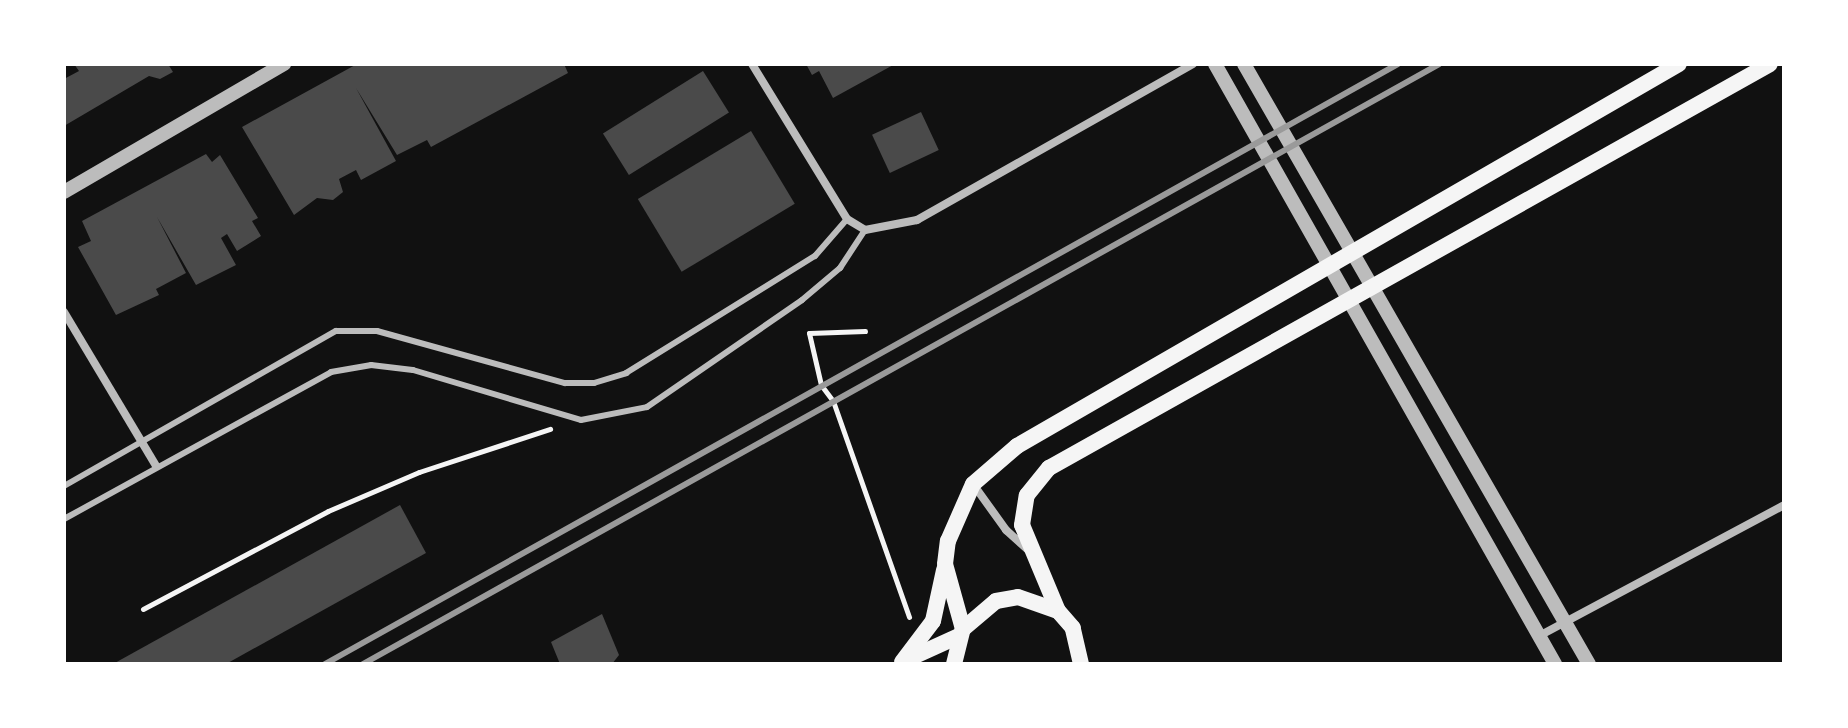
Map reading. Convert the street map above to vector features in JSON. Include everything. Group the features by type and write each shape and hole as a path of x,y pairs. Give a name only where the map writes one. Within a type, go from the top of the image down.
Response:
{"main road":[{"path":"900,663 933,621 959,507 973,484 1017,446 1327,263 1679,64"},
{"path":"1081,664 1073,628 1058,611 1022,525 1027,495 1049,468 1770,64"},
{"path":"945,564 961,633 954,664"},
{"path":"900,663 961,633 996,601 1018,597 1058,611"}],"street":[{"path":"64,192 284,64"},
{"path":"752,64 847,219 865,230 886,229 917,220 1193,64"},
{"path":"1215,64 1555,664"},
{"path":"1244,64 1354,248 1589,664"},
{"path":"64,312 156,466"},
{"path":"973,484 1006,530 1034,555"},
{"path":"1539,636 1784,505"}],"lane":[{"path":"64,486 336,331 377,331 565,383 594,383 626,373 815,256 847,219"},
{"path":"64,519 331,372 371,365 413,370 581,420 647,407 802,300 840,268 865,230"}],"path":[{"path":"865,331 809,333 821,385 833,401 909,611 908,623"},
{"path":"143,609 233,559 406,477 581,420"}],"building":[{"path":"74,64 168,64 173,72 160,79 149,76 64,126 64,79 79,71"},
{"path":"357,64 564,64 568,73 431,147 427,140 397,155 356,88 396,161 361,180 356,170 339,179 343,192 333,200 317,198 294,215 242,127"},
{"path":"806,64 895,64 833,98 819,71 812,75"},
{"path":"703,71 729,113 629,175 603,134"},
{"path":"921,112 939,150 890,173 872,135"},
{"path":"751,131 795,204 682,272 638,199"},
{"path":"206,154 212,162 220,155 258,218 252,221 261,236 237,251 227,234 221,238 236,265 196,285 157,217 186,273 156,289 159,295 116,315 78,247 91,241 82,221"},
{"path":"400,505 426,553 226,664 113,664"},
{"path":"602,614 619,655 612,664 560,664 551,642"}],"railway":[{"path":"325,664 1398,64"},
{"path":"363,664 1439,64"}]}
